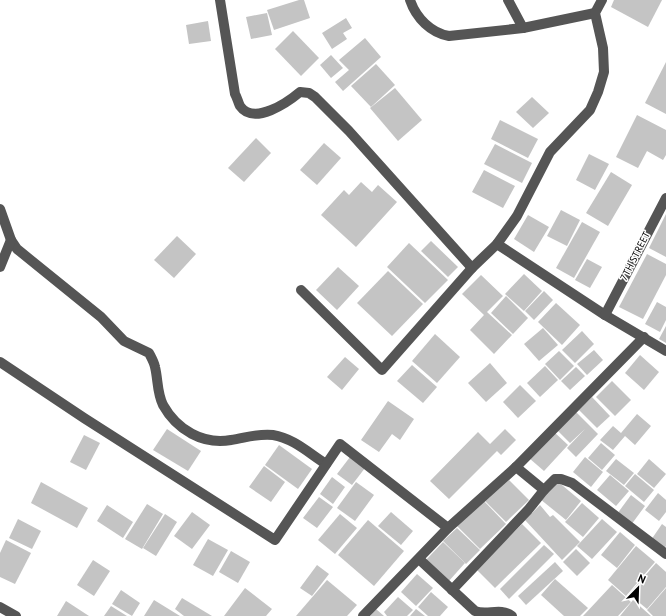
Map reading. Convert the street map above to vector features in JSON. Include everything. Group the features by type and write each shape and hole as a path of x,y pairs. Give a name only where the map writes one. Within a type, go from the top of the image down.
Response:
{"street":[{"path":"220,0 236,94 240,105 249,112 263,112 280,106 300,92 309,93 315,97 349,131 472,268"},
{"path":"410,0 417,14 428,27 438,34 463,36 523,28 595,13"},
{"path":"508,0 523,28"},
{"path":"301,290 382,370 472,268 497,244 517,216 550,152 590,110 598,92 604,72 604,54 595,13 602,0"},
{"name":"7TH STREET","path":"605,315 666,198"},
{"path":"0,210 11,240 17,250 102,317 116,335 124,341 149,353 155,366 157,386 162,404 171,417 188,432 203,440 217,442 273,435 285,438 326,464"},
{"path":"0,266 11,240"},
{"path":"497,244 605,315 666,351"},
{"path":"363,616 448,528 516,467 644,337"},
{"path":"0,362 77,414 275,540 340,444 448,528"},
{"path":"516,467 544,490"},
{"path":"452,590 515,524 555,479 561,479 572,483 666,554"},
{"path":"419,559 475,612 480,614 502,611 512,616"},
{"path":"0,607 16,616"}],"building":[{"path":"299,0 304,0 310,18 274,30 267,10"},
{"path":"614,0 662,0 648,27 611,7"},
{"path":"267,13 272,35 251,39 246,17"},
{"path":"346,18 352,28 343,33 347,39 332,49 322,33"},
{"path":"208,21 211,41 189,44 186,25"},
{"path":"293,31 319,58 301,76 275,49"},
{"path":"365,38 381,57 343,91 335,82 349,70 339,60"},
{"path":"331,55 343,68 331,78 320,65"},
{"path":"666,62 666,114 645,103"},
{"path":"376,64 395,85 371,107 351,86"},
{"path":"395,88 422,120 398,141 370,108"},
{"path":"532,97 549,113 533,128 516,112"},
{"path":"637,115 666,130 666,155 663,160 647,151 638,168 616,157"},
{"path":"500,120 538,139 528,158 491,139"},
{"path":"256,138 271,153 244,182 228,168"},
{"path":"324,143 341,158 317,185 300,170"},
{"path":"495,144 532,163 522,183 484,164"},
{"path":"589,154 609,164 595,190 576,180"},
{"path":"484,170 515,186 503,208 472,192"},
{"path":"611,172 632,185 608,226 586,213"},
{"path":"361,182 372,192 378,185 397,202 356,247 321,215 344,190 349,195"},
{"path":"561,210 580,220 567,246 547,236"},
{"path":"666,214 666,257 649,248"},
{"path":"528,215 549,227 534,252 514,239"},
{"path":"582,222 600,232 574,278 556,268"},
{"path":"177,236 196,254 174,278 154,260"},
{"path":"431,241 458,267 448,277 421,251"},
{"path":"409,243 448,280 425,303 387,267"},
{"path":"647,254 666,264 666,275 643,319 619,307"},
{"path":"587,259 602,267 590,288 575,280"},
{"path":"338,267 359,286 337,310 316,290"},
{"path":"388,271 423,304 392,336 357,303"},
{"path":"524,274 542,291 524,311 505,294"},
{"path":"481,275 503,296 487,312 512,335 494,354 470,330 484,315 462,294"},
{"path":"544,291 553,300 534,320 525,311"},
{"path":"506,296 528,318 513,334 491,313"},
{"path":"657,302 666,307 666,320 660,332 645,324"},
{"path":"556,303 580,325 562,345 538,322"},
{"path":"666,326 666,343 659,339"},
{"path":"543,328 558,345 539,361 524,344"},
{"path":"582,331 594,344 575,363 562,350"},
{"path":"435,334 460,357 437,383 412,361"},
{"path":"594,350 603,360 587,375 577,364"},
{"path":"559,351 574,366 560,380 545,364"},
{"path":"640,355 659,372 644,390 625,373"},
{"path":"345,357 359,369 342,390 327,377"},
{"path":"490,363 507,383 486,402 468,383"},
{"path":"412,365 437,387 423,403 397,381"},
{"path":"545,366 558,380 540,397 527,383"},
{"path":"576,367 585,376 570,390 561,381"},
{"path":"612,381 631,400 615,416 596,397"},
{"path":"520,385 536,401 518,418 503,402"},
{"path":"592,397 610,416 597,428 579,410"},
{"path":"388,401 414,419 400,440 392,434 379,452 361,440"},
{"path":"575,411 598,434 576,457 567,448 585,429 570,443 556,429"},
{"path":"637,414 651,426 635,445 625,436 613,450 600,440 613,426 621,433"},
{"path":"167,429 201,451 188,471 153,450"},
{"path":"505,429 516,440 501,455 497,451 449,499 430,481 478,432 490,444"},
{"path":"553,431 568,445 544,471 529,458"},
{"path":"84,435 100,443 86,470 70,462"},
{"path":"601,443 615,455 602,470 588,458"},
{"path":"279,445 312,469 298,489 265,465"},
{"path":"350,457 365,468 352,485 337,474"},
{"path":"585,457 603,472 591,487 573,472"},
{"path":"616,459 634,473 624,485 606,471"},
{"path":"649,459 666,474 654,488 637,474"},
{"path":"264,466 285,482 271,502 249,487"},
{"path":"635,474 654,490 644,502 625,486"},
{"path":"610,475 629,491 616,506 597,490"},
{"path":"332,477 345,487 333,504 320,494"},
{"path":"506,477 529,500 506,522 483,499"},
{"path":"556,480 581,501 566,520 540,499"},
{"path":"41,482 88,508 77,528 31,503"},
{"path":"356,482 374,495 355,521 337,508"},
{"path":"658,493 666,500 666,512 659,521 645,510"},
{"path":"631,495 645,506 631,525 617,514"},
{"path":"319,497 333,507 317,528 303,518"},
{"path":"483,500 506,524 480,549 457,526"},
{"path":"582,503 599,518 583,537 565,522"},
{"path":"147,504 163,514 142,549 125,539"},
{"path":"107,505 133,522 123,538 97,521"},
{"path":"540,505 550,517 553,515 580,542 562,560 525,520"},
{"path":"192,512 210,525 192,549 174,536"},
{"path":"391,512 413,531 401,545 378,526"},
{"path":"165,514 177,522 156,556 143,548"},
{"path":"340,514 357,528 335,554 318,540"},
{"path":"18,519 41,531 32,549 9,538"},
{"path":"602,519 617,532 592,559 577,546"},
{"path":"368,520 404,551 374,586 338,555"},
{"path":"522,524 541,543 495,588 476,569"},
{"path":"662,524 666,527 666,546 664,549 651,540"},
{"path":"457,528 480,550 466,564 443,541"},
{"path":"620,532 635,545 617,568 601,555"},
{"path":"208,539 228,550 213,576 193,565"},
{"path":"6,540 31,553 15,584 0,577 0,553"},
{"path":"443,542 465,563 448,582 425,561"},
{"path":"544,545 554,554 509,599 500,589"},
{"path":"636,546 655,562 626,596 608,580"},
{"path":"576,549 590,563 577,576 563,562"},
{"path":"231,551 250,562 238,583 219,572"},
{"path":"93,560 110,571 94,596 77,585"},
{"path":"555,562 563,571 526,605 518,596"},
{"path":"656,563 666,572 666,587 647,609 629,594"},
{"path":"317,565 329,574 312,596 300,588"},
{"path":"417,574 433,588 416,606 401,592"},
{"path":"555,579 588,608 580,616 564,616 541,595"},
{"path":"327,580 357,605 347,616 296,616"},
{"path":"612,585 631,602 618,616 583,616"},
{"path":"245,588 272,609 266,616 224,616"},
{"path":"666,588 666,616 653,616 647,610"},
{"path":"121,590 140,603 132,616 112,604"},
{"path":"431,592 448,607 440,616 428,616 418,607"},
{"path":"398,597 413,610 407,616 387,616 384,612"},
{"path":"182,598 212,616 184,616 175,609"},
{"path":"154,600 180,616 144,616"},
{"path":"633,600 651,616 620,616"},
{"path":"66,601 89,616 57,616"},
{"path":"111,606 127,616 104,616"},
{"path":"376,609 384,616 370,616"},
{"path":"416,609 425,616 410,616"}]}
